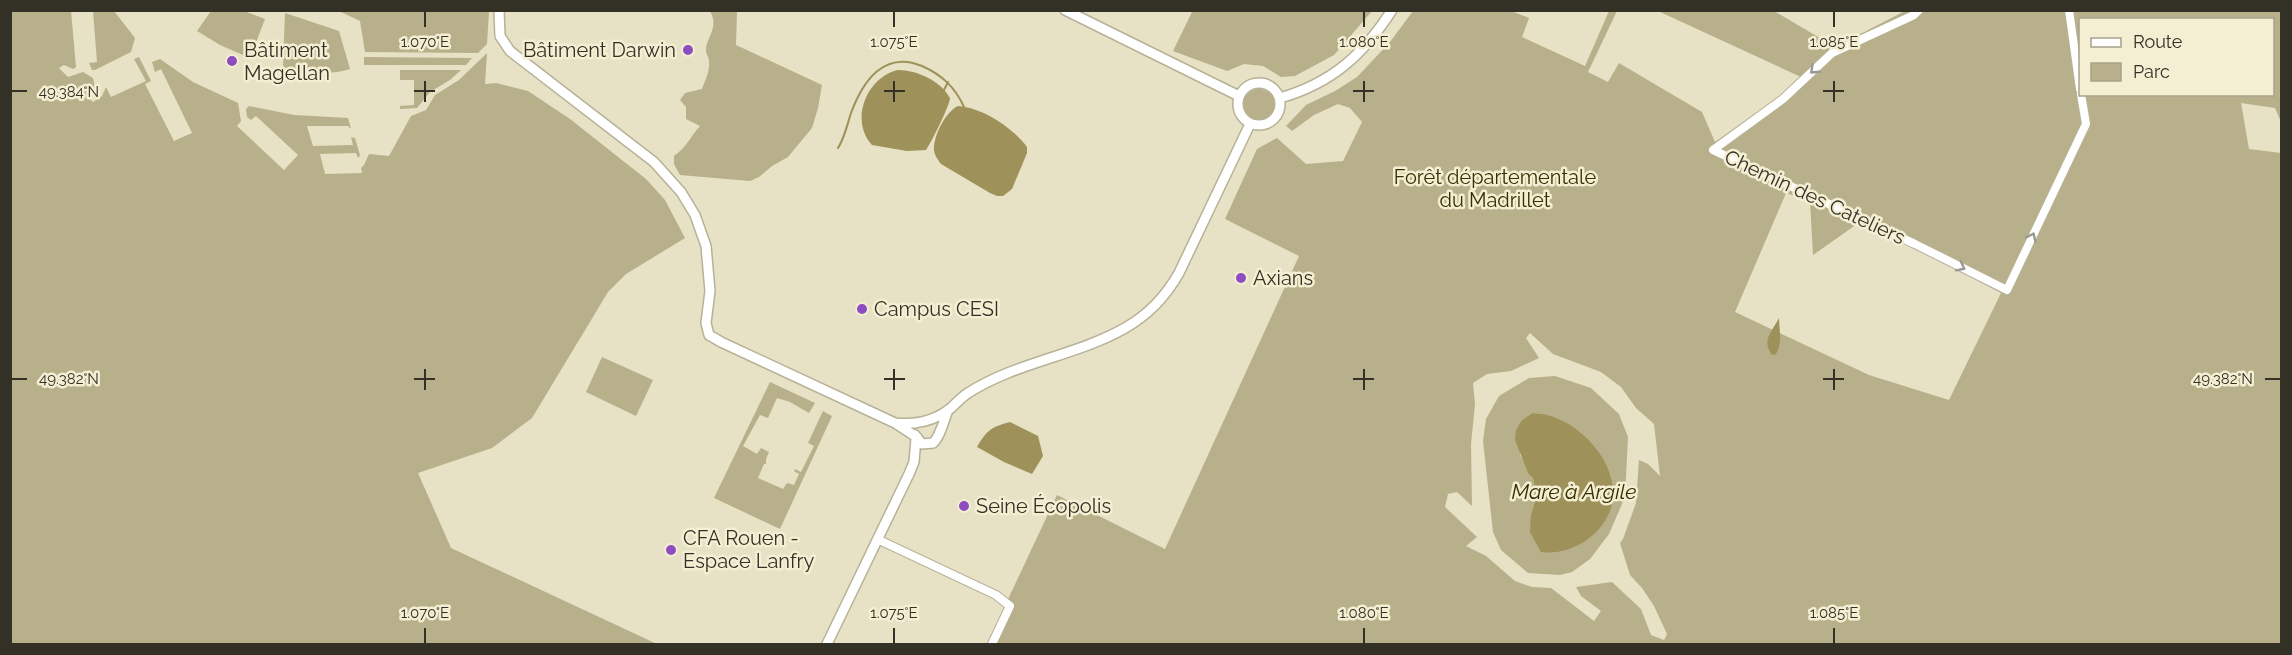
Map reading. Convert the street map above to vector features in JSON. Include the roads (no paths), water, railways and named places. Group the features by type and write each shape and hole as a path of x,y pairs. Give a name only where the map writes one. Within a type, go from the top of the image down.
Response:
{"street":[{"path":"499,10 500,36 510,51 654,162 681,192 695,215 706,246 710,291 706,323 709,334 721,342 895,423 916,437 922,444 930,444"},
{"path":"1065,10 1239,96"},
{"path":"1280,98 1325,79 1349,63 1366,46 1392,10"},
{"name":"Chemin des Cateliers","path":"1919,10 1914,15 1832,53 1782,99 1713,150 1916,244 2007,290 2086,124 2081,96"},
{"path":"2069,10 2079,82"},
{"path":"1257,83 1271,87 1280,98 1280,110 1274,120 1263,125 1250,124 1238,108 1239,96 1244,90 1257,83"},
{"path":"914,462 915,429 925,421 948,410 966,394 996,377 1104,338 1144,316 1170,289 1179,273 1250,124"},
{"path":"827,645 914,462 930,444 936,441 948,410"},
{"path":"895,423 925,421 936,423 939,430"},
{"path":"877,539 996,595 1010,606 992,645"}],"water":[{"path":"898,70 913,72 928,78 941,86 950,98 944,116 926,150 907,151 872,145 865,135 862,112 870,90 887,74"},
{"path":"958,106 977,110 996,120 1013,132 1027,147 1027,153 1012,189 1003,196 990,193 941,164 936,156 934,145 938,132 944,119"},
{"path":"1779,318 1779,345 1776,354 1772,355 1767,345"},
{"name":"Mare à Argile","path":"1532,413 1559,419 1584,436 1603,459 1610,472 1613,486 1613,500 1602,525 1581,544 1555,552 1541,552 1530,532 1531,514 1536,498 1533,478 1528,473 1515,440 1516,430 1522,420"},
{"path":"1010,422 1038,436 1043,456 1032,474 977,447 990,430"}],"waterway":[{"path":"838,148 862,90 869,80 886,65 909,62 922,66 942,78 952,88 964,107"},
{"path":"944,90 948,82"}],"place":[{"name":"Bâtiment Darwin","path":"688,50"},
{"name":"Bâtiment Magellan","path":"232,61"},
{"name":"Axians","path":"1241,278"},
{"name":"Campus CESI","path":"862,309"},
{"name":"Seine Écopolis","path":"964,506"},
{"name":"CFA Rouen - Espace Lanfry","path":"671,550"}],"park label":[{"name":"Forêt départementale du Madrillet","path":"1495,188"}]}
